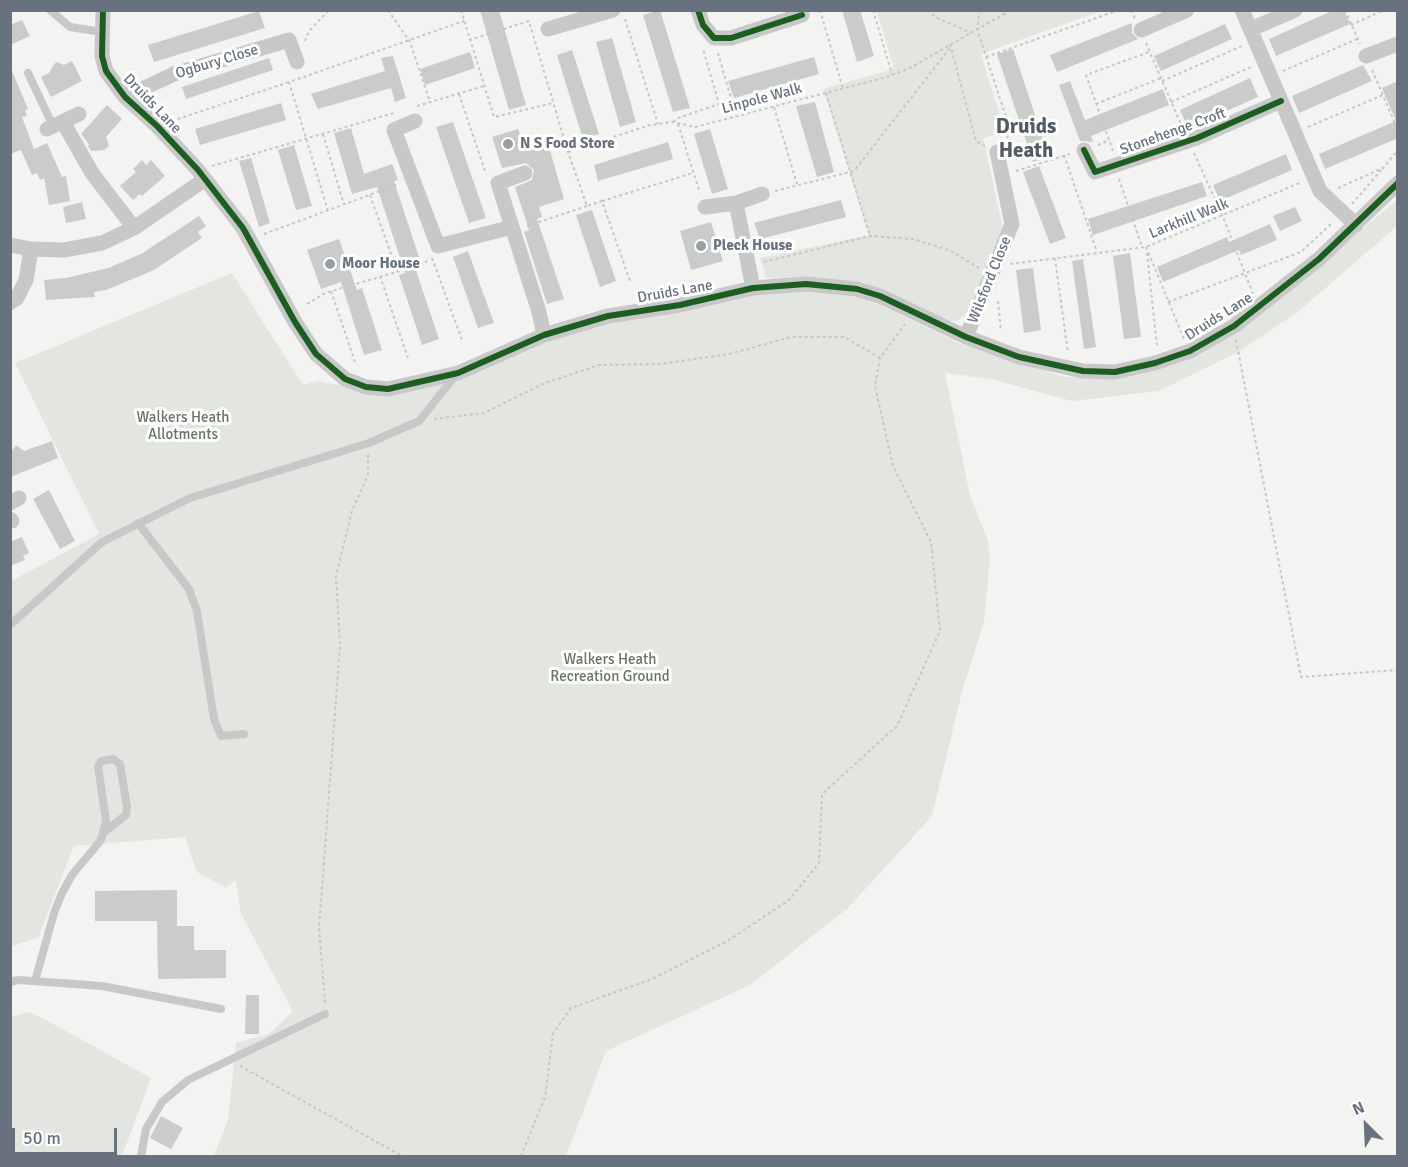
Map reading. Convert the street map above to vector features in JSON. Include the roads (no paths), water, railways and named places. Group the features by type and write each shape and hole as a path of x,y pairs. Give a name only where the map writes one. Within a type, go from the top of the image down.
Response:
{"street":[{"name":"Druids Lane","path":"103,10 102,56 106,71 125,97 158,126 201,175 250,239 295,322 316,354 345,379 366,387 388,389 458,373 544,335 608,316 680,304 753,288 806,284 857,289 880,296 966,337 1019,357 1083,371 1115,372 1155,363 1190,351 1234,326 1356,225 1398,183"},
{"path":"548,29 614,10"},
{"path":"1141,30 1187,10"},
{"path":"1242,10 1323,194 1356,225"},
{"path":"1254,35 1294,10"},
{"path":"701,18 714,38 731,38 802,15"},
{"name":"Ogbury Close","path":"125,97 174,74 289,40 297,62"},
{"path":"1366,56 1398,44"},
{"name":"Stonehenge Croft","path":"1084,150 1095,172 1189,141 1281,102"},
{"path":"79,114 54,126 134,228"},
{"path":"412,115 394,130 438,246 512,227"},
{"name":"Wilsford Close","path":"966,337 1012,224 997,152"},
{"path":"525,173 498,183 539,312 544,335"},
{"path":"10,245 31,249 82,248 102,243 134,228 201,175"},
{"path":"705,207 736,203 762,194"},
{"path":"736,203 753,288"},
{"path":"10,303 17,298 26,280 31,249"}],"lane":[{"path":"50,10 70,27 102,32"},
{"path":"28,73 54,126"},
{"path":"10,625 102,542 190,498 369,443 419,421 458,373"},
{"path":"138,523 189,589 197,611 214,719 221,736 244,734"},
{"path":"35,981 62,893 72,875 101,840 106,821 98,766 101,761 113,759 120,764 127,807 126,815 103,833"},
{"path":"10,982 35,981 102,986 221,1009"},
{"path":"141,1156 146,1129 162,1102 188,1080 326,1014"}],"place":[{"name":"N S Food Store","path":"508,144"},
{"name":"Pleck House","path":"701,246"},
{"name":"Moor House","path":"330,264"}],"district":[{"name":"Druids Heath","path":"1026,139"}],"park label":[{"name":"Walkers Heath Allotments","path":"183,426"},
{"name":"Walkers Heath Recreation Ground","path":"610,668"}]}
